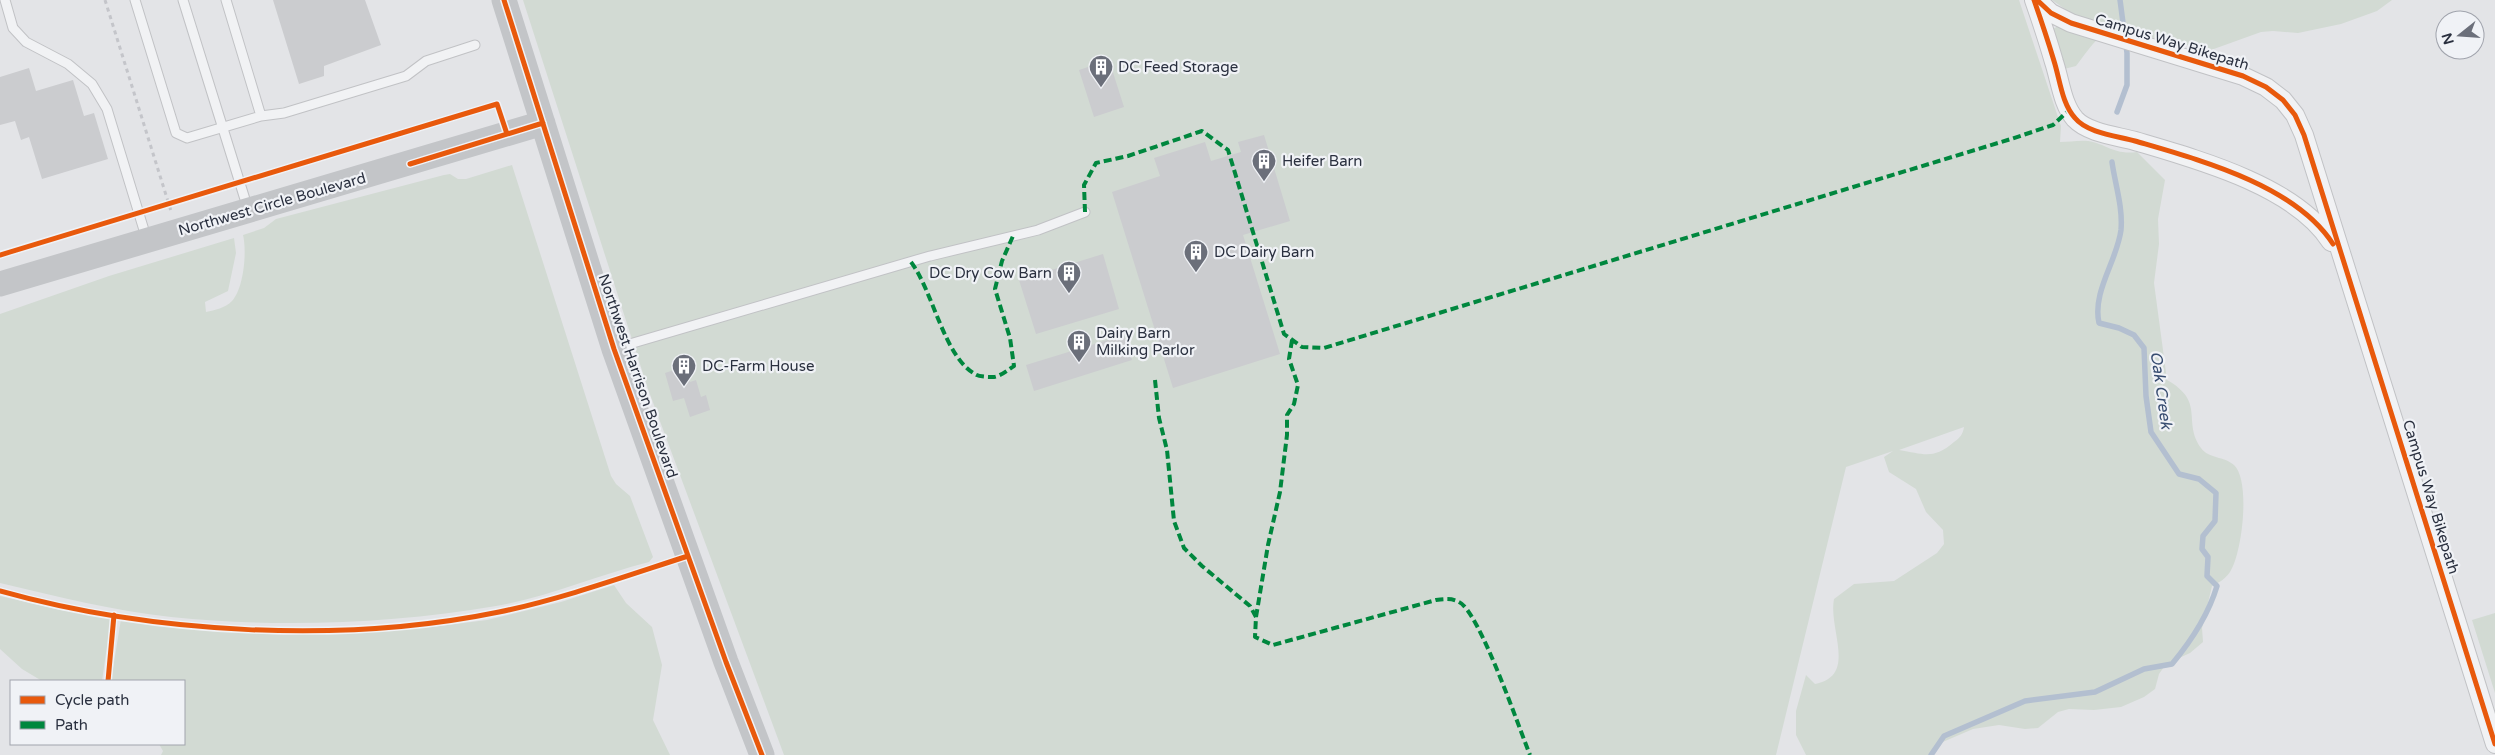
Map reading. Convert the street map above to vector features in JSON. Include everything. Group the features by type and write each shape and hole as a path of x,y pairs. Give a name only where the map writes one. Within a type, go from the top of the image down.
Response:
{"main road":[{"name":"Northwest Harrison Boulevard","path":"504,0 614,349 726,662 762,755"},
{"name":"Northwest Circle Boulevard","path":"0,284 248,209 410,164 543,123"}],"street":[{"name":"Campus Way Bikepath","path":"2035,0 2051,12 2098,33 2243,76 2283,100 2295,115 2304,135 2341,257 2381,377 2495,744"},
{"name":"Campus Way Bikepath","path":"2035,0 2061,88 2069,110 2076,120 2101,131 2220,168 2271,192 2302,209 2322,228 2341,257"}],"lane":[{"path":"6,0 13,28 26,42 68,64 92,84 107,108 147,240"},
{"path":"135,0 176,133 187,138 261,116 284,113 406,76 426,61 476,45"},
{"path":"183,0 248,209"},
{"path":"226,0 261,116"},
{"path":"614,349 930,256 1038,230 1085,212"}],"path":[{"path":"105,0 177,231"},
{"path":"139,213 178,202"}],"shaded area":[{"path":"523,0 2019,0 2061,126 2060,142 2088,141 2116,151 2137,152 2165,180 2158,219 2159,244 2154,283 2167,380 2179,388 2186,396 2192,412 2193,429 2204,452 2230,462 2239,473 2242,486 2243,518 2238,550 2230,572 2220,582 2212,586 2202,628 2203,642 2190,653 2166,664 2159,674 2155,689 2144,697 2121,707 2094,710 2069,709 2058,712 2038,728 2025,729 1999,725 1973,729 1938,744 1928,755 1806,755 1796,735 1796,711 1806,675 1815,684 1828,679 1835,672 1838,662 1833,611 1834,599 1854,584 1894,581 1937,553 1944,544 1943,530 1926,512 1916,489 1889,472 1884,457 1893,451 1846,467 1776,755 784,755 648,389","holes":["1964,427 1961,436 1947,448 1934,453 1922,454 1899,450"]},
{"path":"2052,0 2392,0 2377,11 2341,24 2298,33 2261,32 2211,50 2182,44 2150,47 2134,29 2125,25 2117,26 2100,36 2076,66 2064,69 2048,32 2068,20 2065,9"},
{"path":"512,165 611,476 616,484 630,496 653,557 649,562 554,592 496,606 415,617 334,622 252,622 171,617 107,607 0,583 0,314 109,276 234,238 236,253 228,291 205,302 206,312 226,305 236,295 244,269 243,235 264,228 276,219 444,175 450,174 458,179 466,179"},
{"path":"614,585 626,603 652,627 662,665 653,720 670,755 161,755 163,751 160,745 185,745 185,680 111,680 121,619 199,630 285,635 432,627 487,620 561,602"},
{"path":"0,596 61,610 111,618 102,680 40,680 22,669 0,649"},
{"path":"2495,613 2495,693 2472,620"}],"building":[{"path":"273,0 365,0 381,45 324,66 324,76 299,84"},
{"name":"DC Feed Storage","path":"1109,60 1124,107 1094,117 1079,70"},
{"path":"29,68 36,91 73,80 84,116 94,113 108,159 42,179 29,137 21,140 15,121 0,125 0,77"},
{"name":"DC Dairy Barn","path":"1264,135 1290,221 1243,235 1280,354 1173,388 1112,192 1160,176 1154,158 1205,142 1211,161 1241,152 1238,142"},
{"name":"DC Dry Cow Barn","path":"1103,254 1119,309 1036,334 1019,280"},
{"name":"Dairy Barn Milking Parlor","path":"1124,335 1132,360 1034,391 1026,365"},
{"name":"DC-Farm House","path":"686,366 690,382 696,380 701,397 706,395 710,410 690,417 684,398 673,401 665,373"}],"waterway":[{"name":"Oak Creek","path":"2117,112 2127,85 2127,53 2120,0"},
{"name":"Oak Creek","path":"1931,755 1944,736 2025,701 2095,692 2144,669 2172,664 2199,627 2217,586 2207,576 2208,557 2202,549 2203,536 2215,521 2216,493 2199,479 2179,474 2151,432 2146,396 2144,348 2134,335 2119,328 2099,323 2099,300 2119,242 2121,230 2120,204 2112,162"}],"marked path":[{"path":"1085,212 1084,185 1096,163 1128,156 1202,131 1228,150 1284,334 1302,347 1324,348 2011,139 2053,125 2069,110"},
{"path":"911,262 919,274 955,353 964,365 977,375 994,377 1014,366 1010,338 995,289 1002,261 1013,236"},
{"path":"1256,617 1268,545 1280,492 1287,435 1287,415 1294,404 1298,385 1289,359 1292,340"},
{"path":"1155,380 1159,418 1167,450 1174,521 1184,548 1202,566 1250,606 1256,617 1255,637 1273,645 1436,600 1448,599 1459,602 1467,610 1477,626 1487,647 1530,755"}],"cycle path":[{"path":"504,0 614,349 726,662 762,755"},
{"path":"2034,0 2052,53 2064,99 2080,123 2095,131 2135,141 2216,166 2271,190 2316,223 2333,244"},
{"path":"2037,0 2051,13 2071,23 2243,76 2266,87 2283,100 2295,115 2304,135 2495,744"},
{"path":"0,255 497,104 507,134"},
{"path":"410,164 543,123"},
{"path":"0,591 59,606 121,617 184,625 248,630 313,631 377,628 439,622 523,607 594,587 688,556"},
{"path":"108,680 114,615"}],"place":[{"name":"DC Feed Storage","path":"1101,88"},
{"name":"Heifer Barn","path":"1264,182"},
{"name":"DC Dairy Barn","path":"1196,273"},
{"name":"DC Dry Cow Barn","path":"1069,294"},
{"name":"Dairy Barn Milking Parlor","path":"1079,363"},
{"name":"DC-Farm House","path":"684,387"}]}
